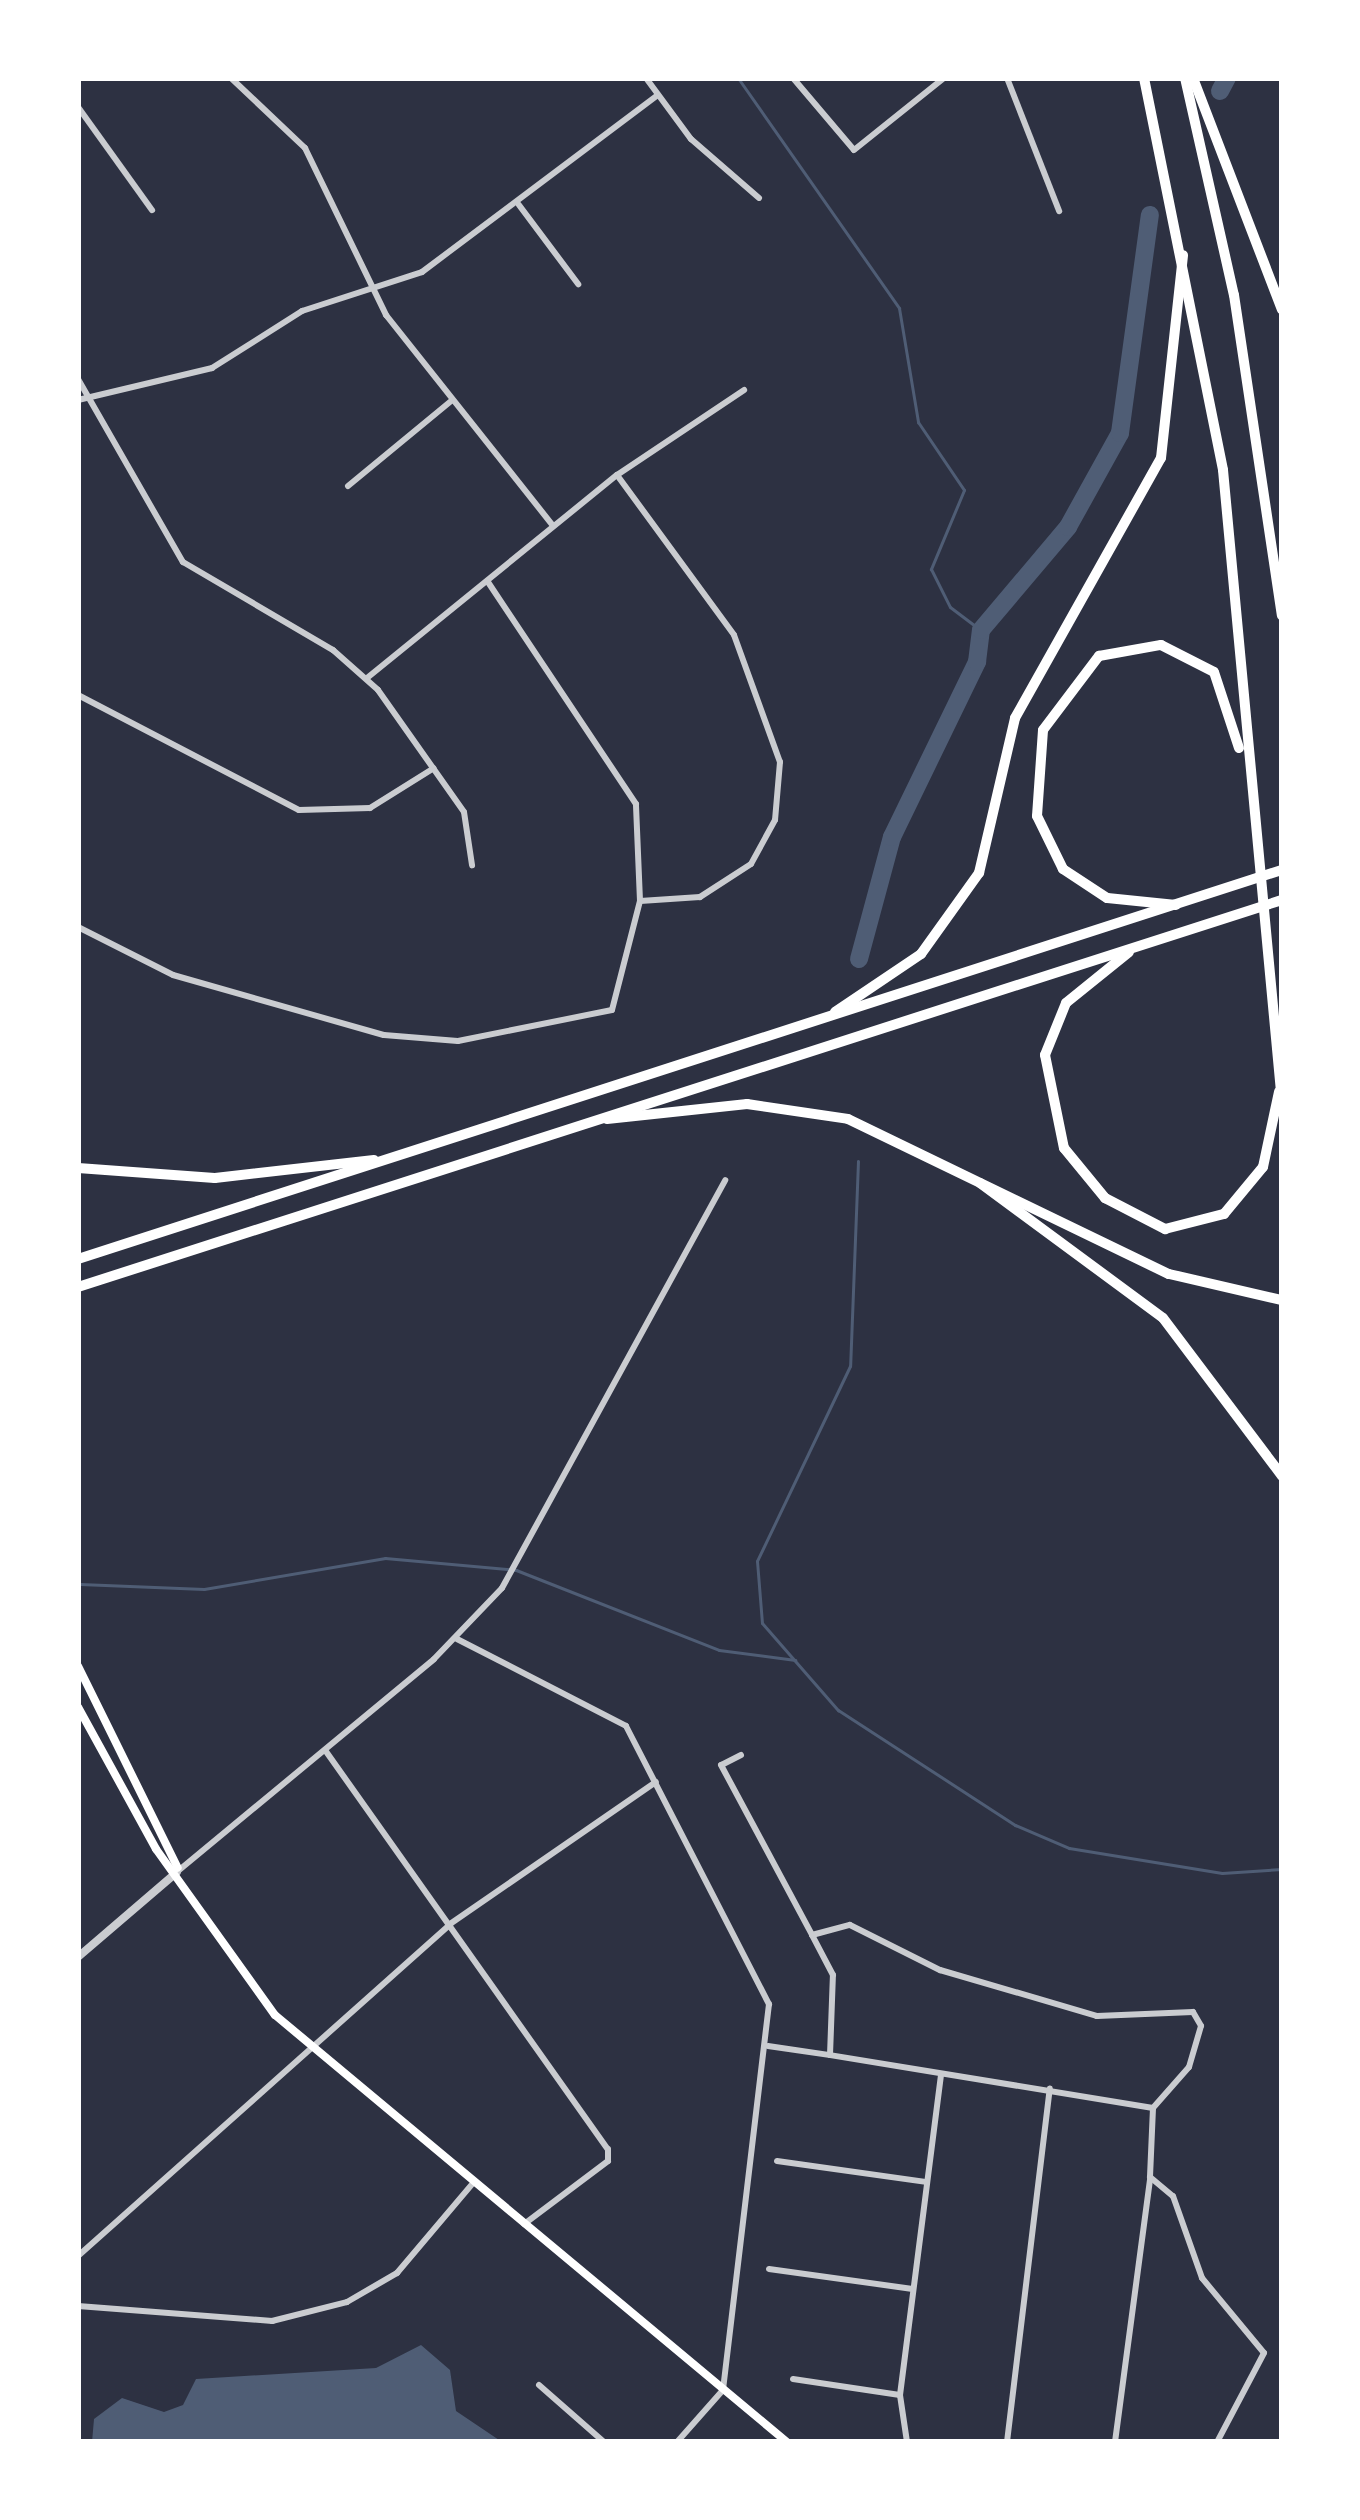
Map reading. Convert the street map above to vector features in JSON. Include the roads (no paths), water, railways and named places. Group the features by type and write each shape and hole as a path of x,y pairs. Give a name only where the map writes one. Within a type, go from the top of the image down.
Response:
{"highway":[{"path":"1144,78 1185,246 1223,470 1247,780 1282,1102"},
{"path":"1189,78 1282,310"},
{"path":"1189,78 1234,295 1282,615"},
{"path":"832,1015 921,954 979,873 1021,705 1161,458 1185,246"},
{"path":"1176,905 1088,890 1048,849 1035,763 1060,698 1099,656 1132,642 1191,654 1225,689 1247,780"},
{"path":"78,1259 1282,870"},
{"path":"78,1287 1282,900"},
{"path":"1132,949 1066,1003 1045,1055 1064,1148 1105,1198 1165,1229 1224,1214 1263,1167 1281,1089"},
{"path":"604,1118 747,1104 848,1119 916,1143 1169,1274 1278,1300"},
{"path":"916,1143 1134,1289 1228,1392 1282,1476"},
{"path":"78,1168 215,1178 377,1161"}],"main road":[{"path":"78,1666 172,1839 178,1871"},
{"path":"78,1707 238,1973 312,2047 787,2442"}],"street":[{"path":"231,78 305,148 375,287 452,401 554,526"},
{"path":"646,78 656,95 759,198"},
{"path":"793,78 854,150 944,78"},
{"path":"1006,78 1059,211"},
{"path":"83,399 212,368 302,311 452,255 656,95"},
{"path":"78,106 152,210"},
{"path":"518,204 578,284"},
{"path":"78,379 83,399 184,562 367,678 464,812 472,865"},
{"path":"367,678 617,475 744,390"},
{"path":"348,486 452,401"},
{"path":"617,475 734,635 780,762 775,820 752,864 700,897 640,901"},
{"path":"78,927 173,974 384,1035 458,1041 612,1010 640,901 636,804 487,580"},
{"path":"78,695 299,811 370,808 434,768"},
{"path":"78,1957 457,1639 519,1563 725,1180"},
{"path":"457,1639 612,1709 758,1973 767,2046 723,2390 677,2442"},
{"path":"325,1750 608,2149 585,2178 524,2224"},
{"path":"741,1755 721,1766 832,1975 830,2055"},
{"path":"78,2257 450,1924 656,1782"},
{"path":"812,1935 850,1925 940,1970 1097,2017 1193,2012 1201,2026 1189,2067 1153,2108 1150,2177 1115,2442"},
{"path":"767,2046 1153,2108"},
{"path":"907,2442 900,2396 941,2076"},
{"path":"1007,2442 1050,2089"},
{"path":"777,2162 926,2182"},
{"path":"1150,2177 1173,2196 1202,2278 1264,2354 1217,2442"},
{"path":"78,2306 272,2321 347,2302 397,2273 474,2182"},
{"path":"769,2269 913,2289"},
{"path":"793,2379 900,2396"},
{"path":"539,2385 604,2442"}],"water":[{"path":"421,2345 450,2370 456,2411 502,2442 92,2442 94,2419 122,2398 164,2412 183,2405 196,2379 376,2368"}],"waterway":[{"path":"738,78 899,308 918,422 964,490 931,569 950,607 981,630"},
{"path":"1220,91 1227,78"},
{"path":"859,959 892,837 977,662 981,630 1068,527 1120,433 1150,215"},
{"path":"858,1161 850,1366 757,1561 762,1623 838,1710 1015,1825 1069,1848 1222,1873 1282,1869"},
{"path":"80,1584 204,1589 385,1558 516,1570 719,1650 795,1660"}]}
